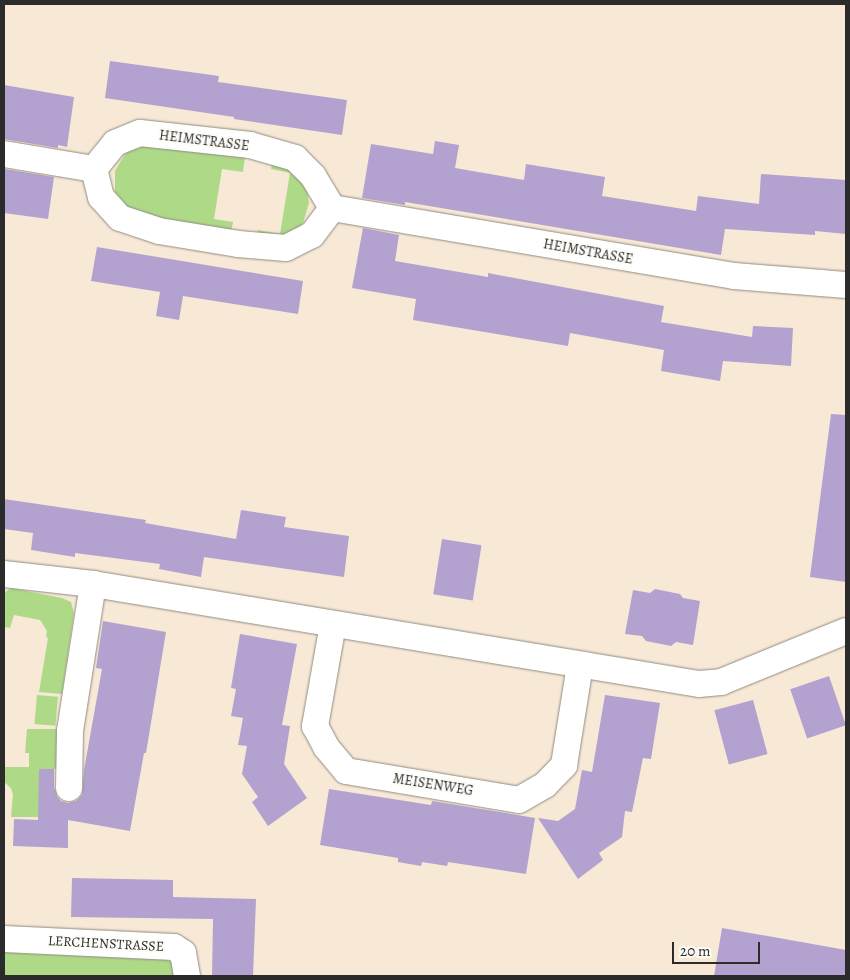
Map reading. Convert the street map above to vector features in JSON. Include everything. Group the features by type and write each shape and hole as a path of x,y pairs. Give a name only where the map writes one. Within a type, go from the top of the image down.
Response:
{"street":[{"name":"HEIMSTRASSE","path":"94,169 115,143 140,133 250,145 295,158 314,176 332,208 734,276 846,285"},
{"path":"4,154 94,169 101,197 120,218 160,231 199,238 286,248 312,236 332,208"},
{"path":"4,574 93,584 698,684 721,682 846,631"},
{"path":"69,788 70,731 93,584"},
{"name":"MEISENWEG","path":"333,624 315,726 326,747 346,770 519,800 545,785 564,765 580,665"},
{"name":"LERCHENSTRASSE","path":"4,939 174,948 183,954 187,976"}],"green space":[{"path":"142,144 245,157 243,172 222,169 214,219 233,222 231,232 135,216 119,202 115,193 115,171 125,154"},
{"path":"272,164 290,167 306,183 309,203 303,223 286,238 257,237 258,230 280,234 290,173 271,169"},
{"path":"11,588 62,598 71,602 74,613 62,694 39,692 48,638 46,637 47,631 40,620 14,615 10,628 4,627 4,593"},
{"path":"37,695 58,697 55,726 34,724"},
{"path":"27,729 59,729 57,769 39,769 39,788 57,789 57,805 42,817 11,817 13,795 11,788 4,782 4,767 29,767 29,753 25,753"},
{"path":"4,952 166,959 172,963 173,976 4,976"}],"building":[{"path":"110,61 219,76 218,82 347,100 342,135 105,98"},
{"path":"4,85 74,97 67,147 58,145 58,148 4,139"},
{"path":"435,141 459,145 455,168 524,180 526,164 605,177 602,196 696,211 698,196 759,204 761,174 846,180 846,234 815,231 815,235 725,229 721,255 405,202 405,205 362,198 371,144 433,154"},
{"path":"4,169 54,177 48,219 4,213"},
{"path":"363,228 399,235 395,261 488,277 488,273 664,306 661,322 752,337 753,326 793,328 791,366 723,361 720,381 661,371 664,350 570,333 568,346 413,320 416,299 352,288"},
{"path":"97,247 303,281 298,314 183,296 179,320 156,316 160,292 91,281"},
{"path":"831,414 846,415 846,582 810,577"},
{"path":"4,499 146,520 145,523 236,539 241,510 286,517 284,527 349,536 344,577 204,557 201,577 159,569 160,564 75,553 75,557 31,550 33,533 4,529"},
{"path":"442,539 482,545 473,601 433,594"},
{"path":"655,589 680,594 683,598 700,601 693,645 676,642 671,646 646,641 642,636 625,634 633,590 650,593"},
{"path":"103,621 166,632 146,753 144,753 130,831 68,820 68,848 13,846 14,819 38,820 39,769 54,769 54,788 56,795 61,801 68,803 76,801 82,795 84,770 102,669 96,668"},
{"path":"240,634 297,644 282,725 290,726 284,764 307,798 268,826 252,802 258,797 242,774 247,746 238,745 243,718 231,716 236,689 231,688"},
{"path":"829,676 846,725 807,739 790,689"},
{"path":"605,695 660,703 651,759 643,758 632,812 625,811 622,837 599,853 603,860 578,879 538,818 558,821 575,809 582,770 592,772"},
{"path":"753,700 767,754 729,764 714,710"},
{"path":"329,789 431,805 432,801 535,818 526,874 448,862 447,866 422,862 421,866 398,862 398,858 320,845"},
{"path":"72,878 173,880 173,897 256,899 253,976 212,976 213,919 71,917"},
{"path":"722,928 846,950 846,976 714,976"}]}
